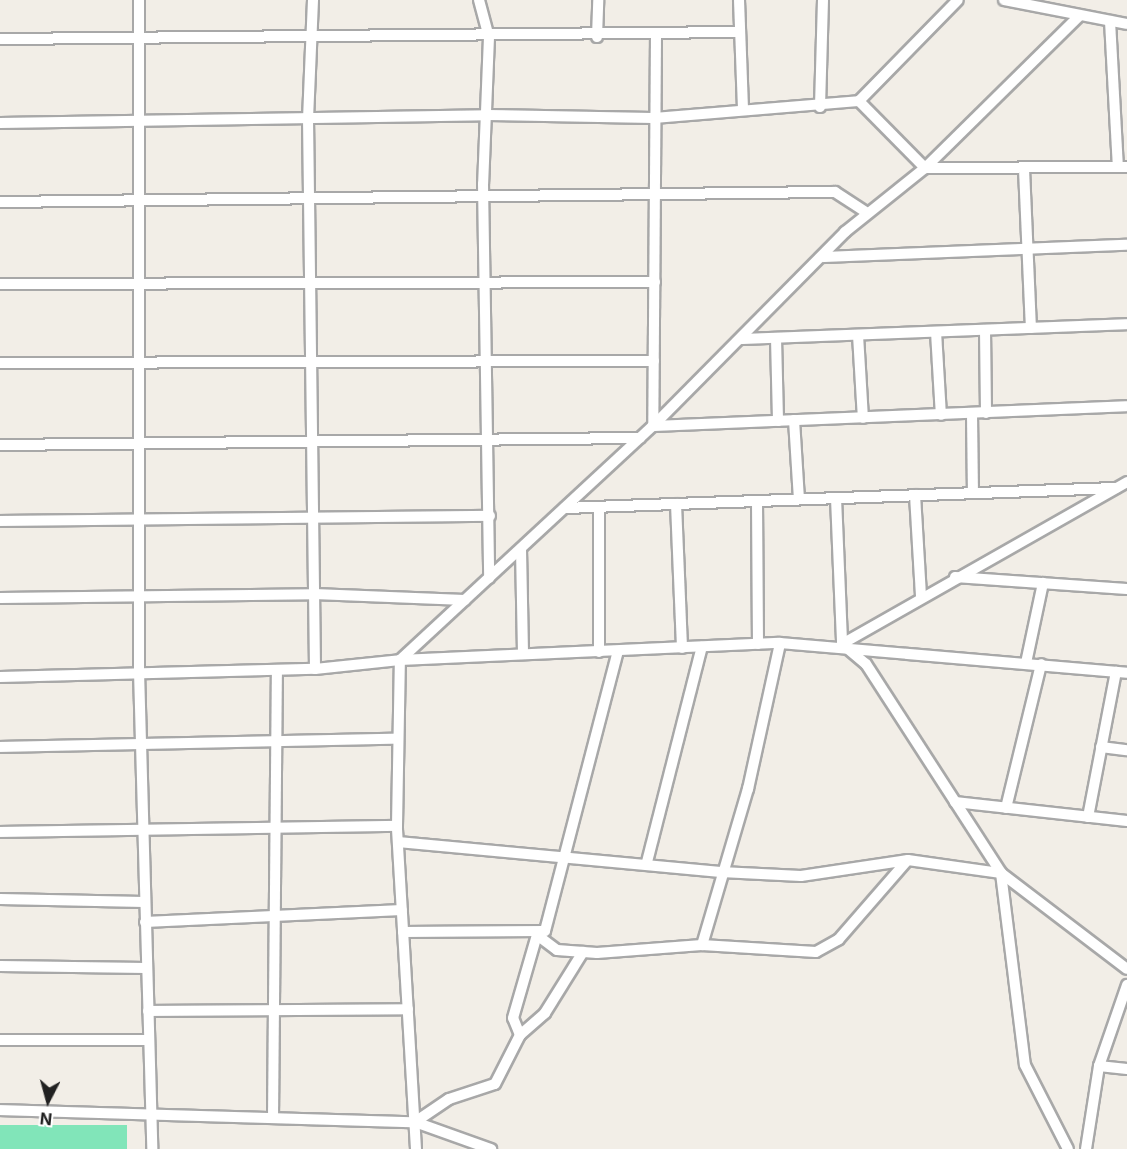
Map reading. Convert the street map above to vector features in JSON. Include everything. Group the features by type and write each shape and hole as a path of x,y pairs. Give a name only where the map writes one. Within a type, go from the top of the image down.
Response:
{"street":[{"path":"139,0 137,444 140,518 139,671 152,1149"},
{"path":"313,0 308,118 315,361 315,669"},
{"path":"480,0 479,15 489,37 484,195 489,282 489,578"},
{"path":"597,37 598,0"},
{"path":"739,0 743,108"},
{"path":"820,107 823,0"},
{"path":"0,123 487,115 653,118 743,108 820,107 859,101 958,0"},
{"path":"1011,1 1127,24"},
{"path":"416,1149 397,826 400,660 653,426 866,212 925,168 1079,16"},
{"path":"859,101 925,168 1122,167 1110,21"},
{"path":"0,39 597,37 740,32"},
{"path":"653,426 656,194 653,118 656,36"},
{"path":"1024,169 1031,328"},
{"path":"0,202 310,196 835,192 866,212"},
{"path":"823,257 1029,247 1127,245"},
{"path":"0,284 312,281 655,282"},
{"path":"741,339 1127,324"},
{"path":"985,330 986,413"},
{"path":"936,332 941,415"},
{"path":"858,335 863,418"},
{"path":"776,339 778,421"},
{"path":"0,363 489,359 654,361"},
{"path":"653,426 1127,406"},
{"path":"972,414 973,493"},
{"path":"794,420 799,499"},
{"path":"0,445 640,438"},
{"path":"842,645 955,577 1127,482"},
{"path":"566,508 1116,488"},
{"path":"915,495 921,597"},
{"path":"836,498 842,645 866,664 1001,873 1127,969"},
{"path":"758,501 758,644"},
{"path":"676,504 682,648"},
{"path":"599,507 599,652"},
{"path":"0,522 140,518 490,516"},
{"path":"521,549 523,654"},
{"path":"955,577 1127,589"},
{"path":"1026,663 1043,583"},
{"path":"0,598 140,600 314,594 465,600"},
{"path":"702,945 721,872 748,789 780,643"},
{"path":"0,677 139,671 315,669 400,660 780,643 842,645 1122,672 1101,747 1088,817"},
{"path":"647,862 702,647"},
{"path":"520,1035 513,1018 537,934 548,924 618,651"},
{"path":"1006,808 1041,664"},
{"path":"273,1118 273,826 280,742 277,670"},
{"path":"0,747 398,739"},
{"path":"1101,747 1127,750"},
{"path":"955,802 1127,821"},
{"path":"0,832 142,831 273,826 397,826"},
{"path":"398,842 566,854 721,872 801,876 908,860 1001,873"},
{"path":"403,932 537,934 557,950 583,952 702,945 816,952 839,939 868,910 885,880 908,860"},
{"path":"1001,873 1025,1065 1068,1149"},
{"path":"0,899 144,902"},
{"path":"145,922 273,918 307,911 402,910"},
{"path":"415,1122 450,1099 495,1084 520,1035 545,1013 583,952"},
{"path":"0,966 146,968"},
{"path":"1086,1149 1099,1066 1127,985"},
{"path":"148,1011 408,1009"},
{"path":"0,1040 149,1040"},
{"path":"1099,1066 1127,1069"},
{"path":"0,1110 415,1122 491,1149"}],"green space":[{"path":"0,1125 127,1125 127,1149 0,1149"}]}
